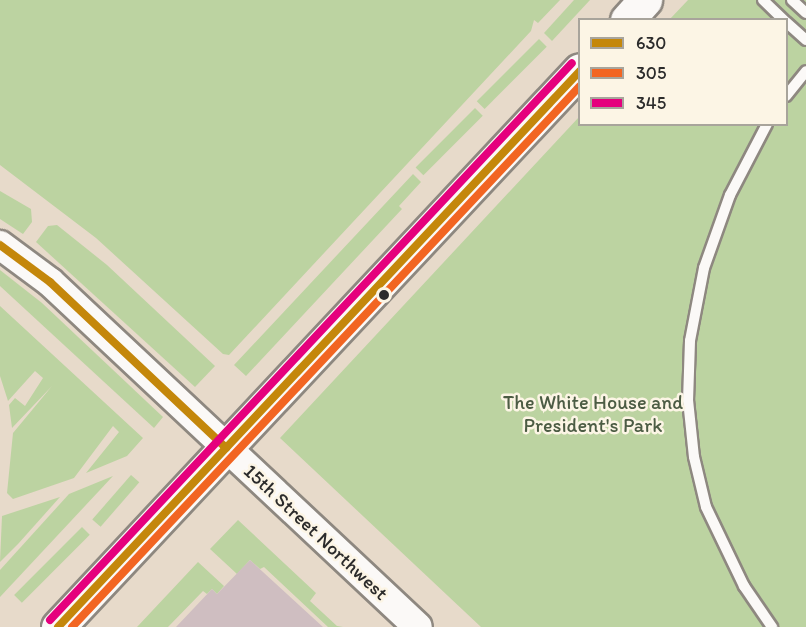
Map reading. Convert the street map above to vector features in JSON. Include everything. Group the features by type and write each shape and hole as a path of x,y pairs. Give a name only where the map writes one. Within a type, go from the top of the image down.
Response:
{"highway":[{"path":"629,18 645,0"},
{"path":"58,627 578,71"}],"main road":[{"name":"15th Street Northwest","path":"0,245 50,282 418,627"}],"lane":[{"path":"763,0 782,18"},
{"path":"792,0 806,13"},
{"path":"788,24 806,40"},
{"path":"788,94 806,71"},
{"path":"766,126 730,195 707,259 695,307 688,400 694,457 706,507 744,586 772,627"}],"green space":[{"path":"0,0 560,0 538,23 534,20 531,31 229,355 223,354 96,238 0,165"},
{"path":"574,0 590,0 552,41 544,33"},
{"name":"The White House and President's Park","path":"688,0 806,0 806,627 481,627 280,438 578,118 578,126 788,126 788,18 671,18"},
{"path":"539,39 547,47 485,109 477,101"},
{"path":"475,108 483,116 423,175 416,167"},
{"path":"413,174 421,182 399,206 402,209 246,376 234,365"},
{"path":"0,191 31,209 32,222 23,234 0,219"},
{"path":"57,225 107,265 215,366 195,387 36,242 48,226"},
{"path":"0,270 42,303 163,417 154,428 0,286"},
{"path":"0,306 143,438 127,456 86,473 119,432 113,426 74,478 13,499 7,493 13,433 52,386 12,428 9,405 15,398 25,406 43,378 35,371 8,401 0,376"},
{"path":"131,475 139,482 101,527 92,520"},
{"path":"113,476 0,597 0,570 69,494"},
{"path":"60,497 18,544 0,562 2,516"},
{"path":"238,520 316,593 310,601 337,626 343,627 328,627 264,567 260,569 250,560 237,574 210,549"},
{"path":"82,527 90,535 22,603 14,595"},
{"path":"198,562 224,586 217,594 212,589 207,594 203,591 168,627 137,627"}],"building":[{"path":"250,560 323,627 176,627 212,589 217,594"}],"transit line":[{"name":"345","path":"50,620 572,63"},
{"name":"630","path":"58,627 578,73"},
{"name":"305","path":"72,627 578,88"},
{"name":"630","path":"0,245 50,282 226,448"}]}
